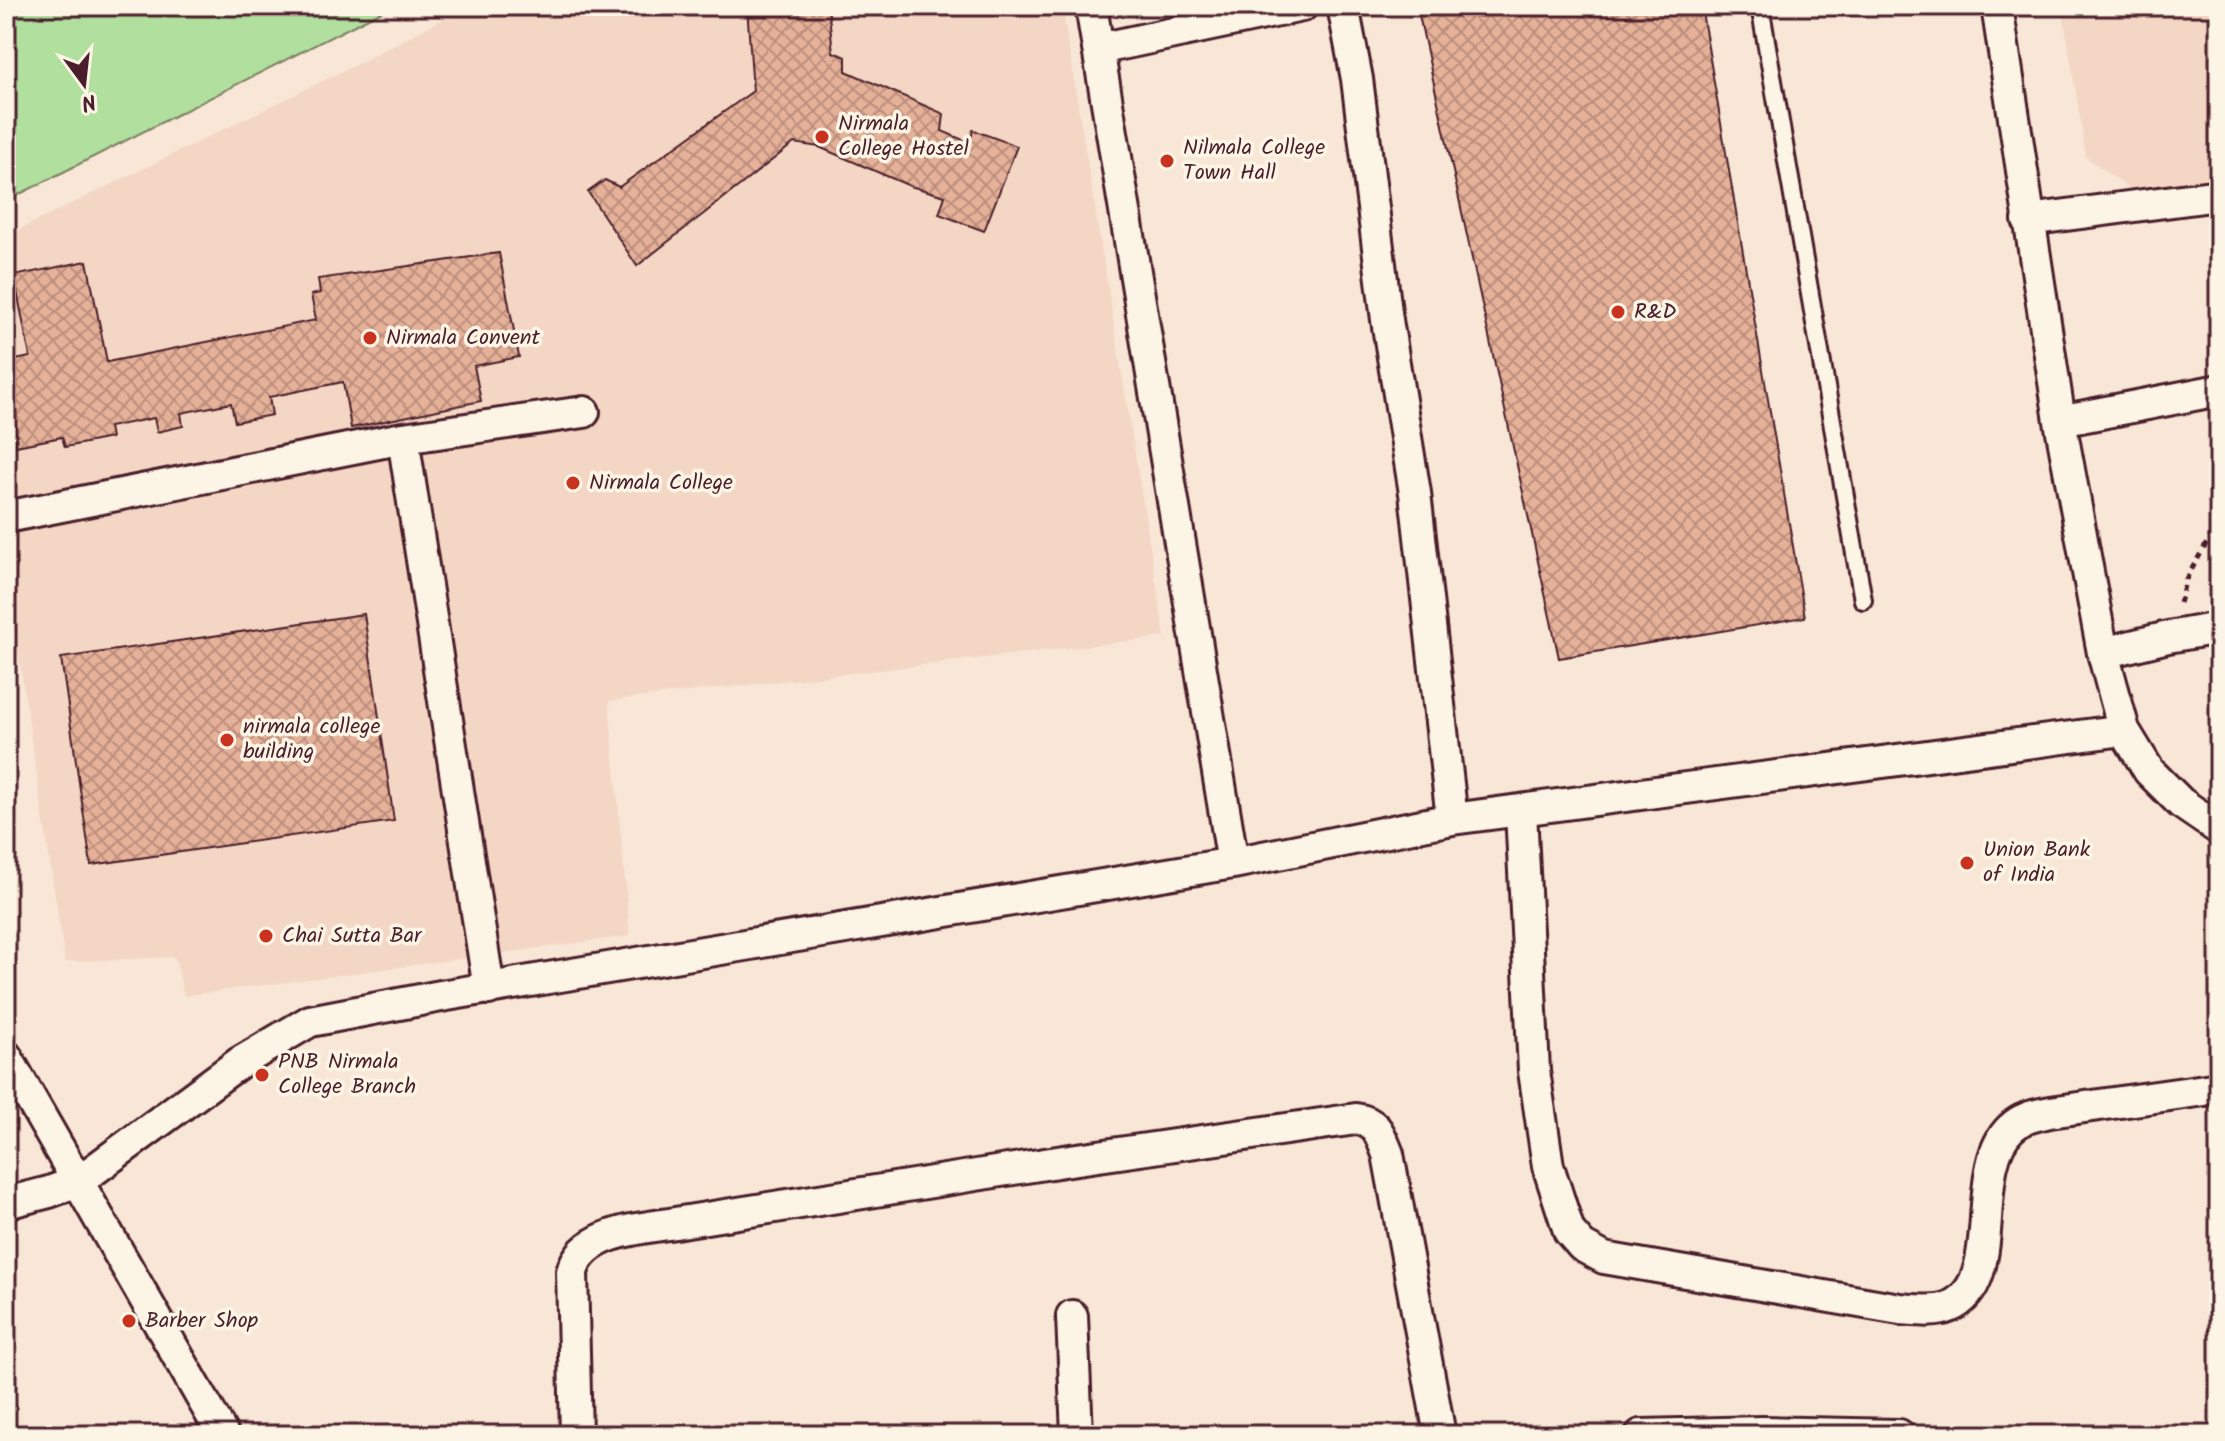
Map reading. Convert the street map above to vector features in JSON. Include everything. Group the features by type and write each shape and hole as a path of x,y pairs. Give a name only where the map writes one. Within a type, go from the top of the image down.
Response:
{"street":[{"path":"1091,6 1233,863"},
{"path":"1098,49 1302,6"},
{"path":"1343,6 1357,79 1387,320 1415,493 1452,819"},
{"path":"1997,6 2060,421 2103,653 2124,730 2149,771 2181,803 2219,829"},
{"path":"2028,220 2219,195"},
{"path":"2060,421 2219,390"},
{"path":"6,517 403,438 584,412"},
{"path":"403,438 489,989"},
{"path":"2103,653 2219,628"},
{"path":"6,1203 79,1181 239,1063 310,1021 1233,863 1452,819 2124,730"},
{"path":"1521,811 1534,1071 1548,1166 1569,1231 1582,1246 1604,1258 1900,1309 1948,1308 1962,1299 1979,1272 1991,1173 2000,1142 2010,1128 2024,1119 2050,1112 2219,1088"},
{"path":"6,1056 223,1435"},
{"path":"576,1435 572,1272 576,1257 586,1247 602,1239 627,1231 675,1223 1356,1119 1369,1121 1377,1128 1388,1154 1440,1435"},
{"path":"1072,1316 1077,1435"},
{"path":"1641,1435 1762,1432 1899,1435"}],"lane":[{"path":"1760,6 1863,600"}],"path":[{"path":"2168,637 2186,579 2219,522"}],"shaded area":[{"name":"Nirmala College","path":"468,6 1062,6 1165,637 609,701 630,936 184,996 175,957 65,962 6,572 6,236 353,66"},
{"path":"2062,6 2219,6 2219,177 2134,192 2086,157"}],"green space":[{"path":"6,6 392,6 6,201"}],"building":[{"name":"Nirmala College Hostel","path":"747,6 828,6 833,52 846,57 846,71 944,114 942,131 970,143 973,130 1017,146 984,231 939,214 945,196 910,186 819,147 794,143 637,266 588,192 605,180 619,187 753,91"},
{"name":"R&D","path":"1417,6 1701,6 1805,617 1559,658"},
{"name":"Nirmala Convent","path":"499,253 519,357 474,366 481,401 351,428 343,382 269,397 272,415 235,422 231,403 181,413 183,426 157,432 154,418 109,427 111,438 65,447 62,437 16,446 14,438 6,439 6,362 30,357 14,276 87,261 107,362 316,320 311,295 320,293 318,279"},
{"name":"nirmala college building","path":"364,614 394,821 91,865 61,658"},
{"path":"8,1380 14,1435 6,1435"}],"place":[{"name":"Nirmala College Hostel","path":"822,137"},
{"name":"Nilmala College Town Hall","path":"1167,161"},
{"name":"R&D","path":"1618,312"},
{"name":"Nirmala Convent","path":"370,338"},
{"name":"Nirmala College","path":"573,483"},
{"name":"nirmala college building","path":"227,740"},
{"name":"Union Bank of India","path":"1967,863"},
{"name":"Chai Sutta Bar","path":"266,936"},
{"name":"PNB Nirmala College Branch","path":"262,1075"},
{"name":"Barber Shop","path":"129,1321"}]}
